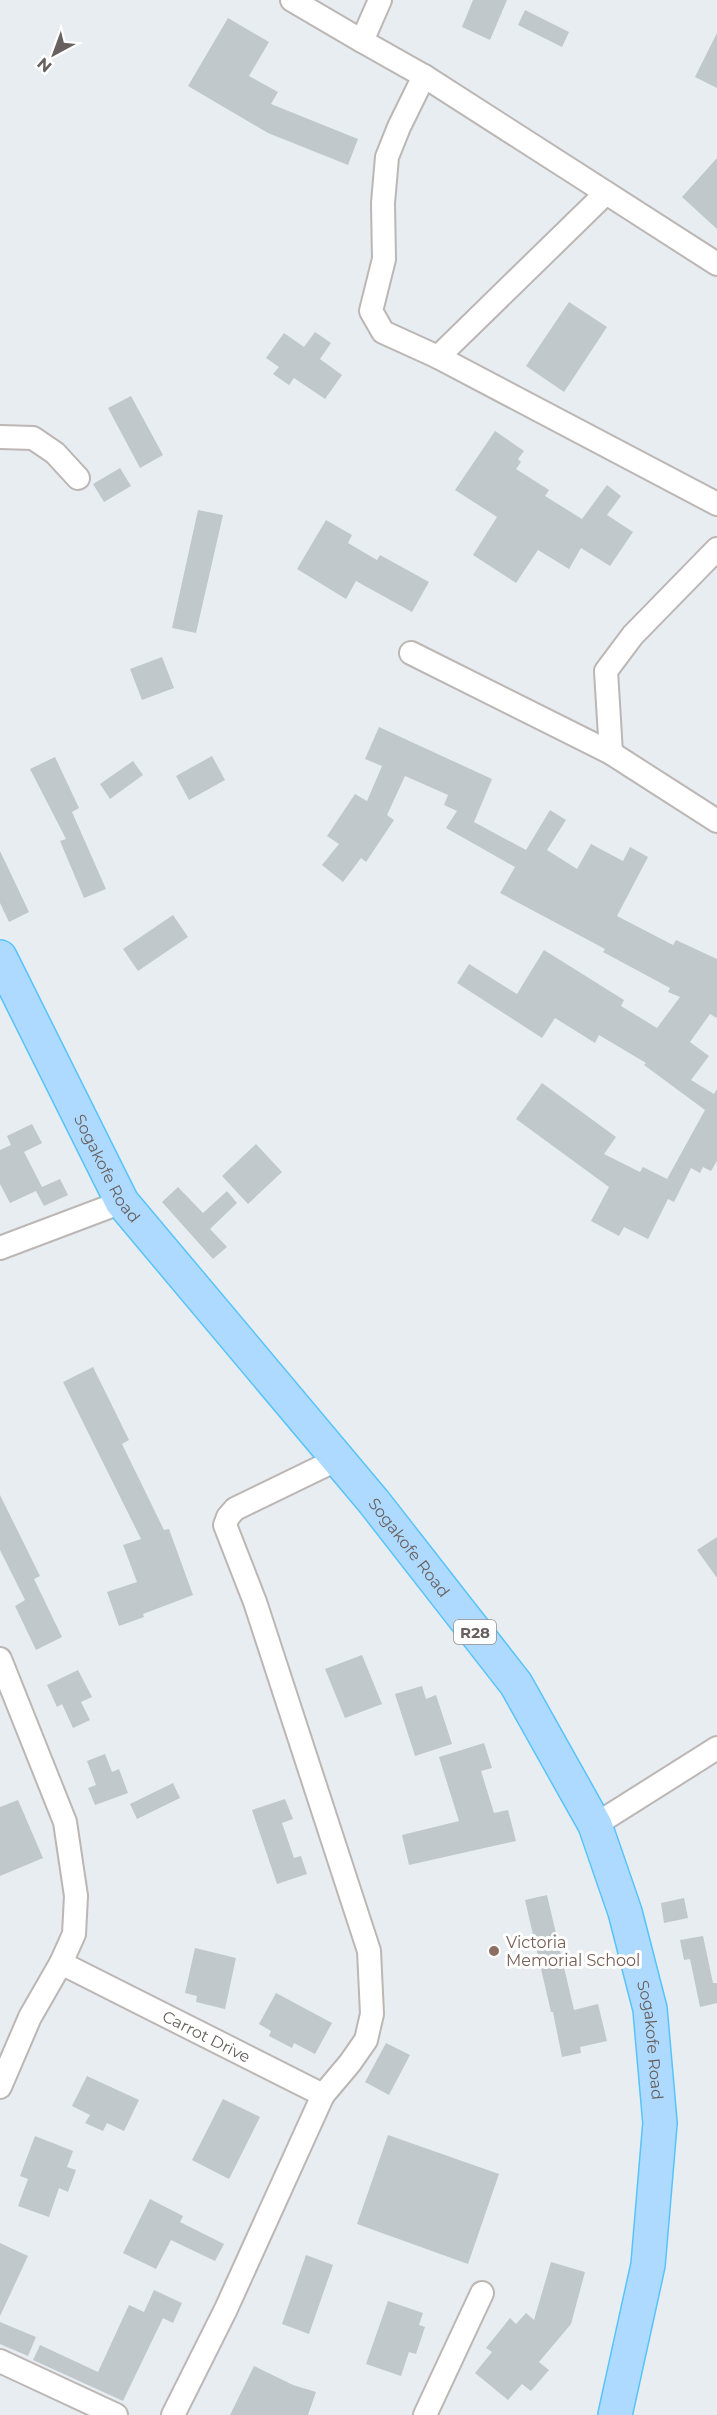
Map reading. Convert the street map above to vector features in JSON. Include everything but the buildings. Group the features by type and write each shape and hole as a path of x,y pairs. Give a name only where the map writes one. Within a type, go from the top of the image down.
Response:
{"main road":[{"name":"Sogakofe Road","path":"0,957 122,1202 374,1502 516,1684 595,1825 625,1912 650,2009 660,2123 648,2265 615,2415"}],"street":[{"path":"292,0 424,76 717,264"},
{"path":"362,41 380,0"},
{"path":"424,76 387,157 383,203 384,259 371,311 383,332 438,357 717,504"},
{"path":"438,357 606,193"},
{"path":"0,437 33,438 55,453 78,478"},
{"path":"611,753 606,671 633,635 717,549"},
{"path":"411,653 611,753 717,821"},
{"path":"0,1248 122,1202"},
{"path":"173,2415 226,2309 323,2095 366,2040 372,2014 369,1951 255,1602 225,1525 228,1516 235,1509 338,1459"},
{"path":"0,1659 65,1822 76,1896 74,1934 30,2017 0,2088"},
{"path":"595,1825 717,1748"},
{"name":"Carrot Drive","path":"61,1962 323,2095"},
{"path":"425,2415 482,2293"},
{"path":"0,2361 116,2415"}],"place":[{"name":"Victoria Memorial School","path":"494,1951"}]}
